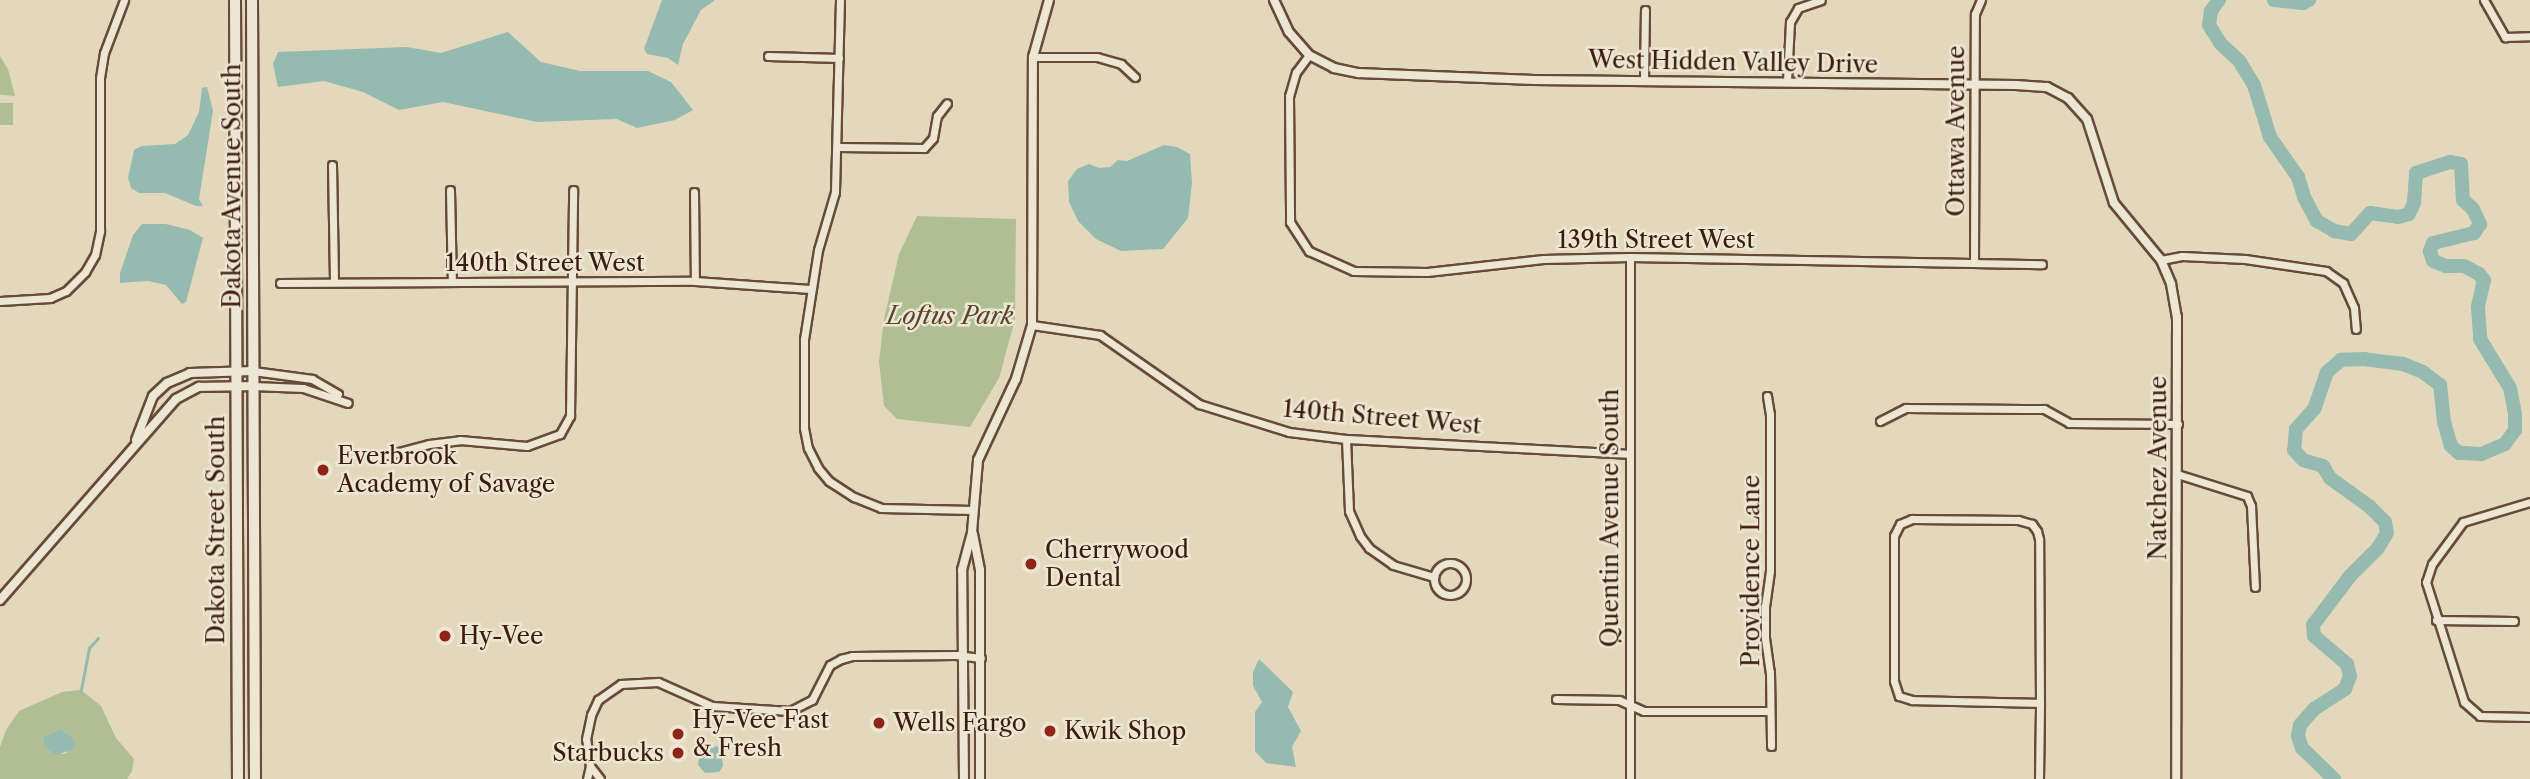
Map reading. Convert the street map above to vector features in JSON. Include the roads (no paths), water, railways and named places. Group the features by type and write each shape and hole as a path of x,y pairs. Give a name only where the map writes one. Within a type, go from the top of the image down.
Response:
{"main road":[{"name":"Dakota Avenue South","path":"235,0 236,282"},
{"name":"Dakota Avenue South","path":"251,0 253,371"},
{"name":"Dakota Street South","path":"236,282 238,779"},
{"name":"Dakota Street South","path":"253,371 255,779"}],"street":[{"path":"0,301 50,298 66,290 85,272 95,256 100,231 100,71 124,0"},
{"path":"840,0 835,192 810,289 804,339 804,428 808,448 818,468 829,481 853,497 881,508 973,510"},
{"path":"964,779 962,570 972,532 978,460 1016,379 1032,325 1033,57 1049,0"},
{"path":"1274,0 1289,32 1309,55"},
{"path":"1787,81 1790,22 1798,8 1821,0"},
{"name":"Ottawa Avenue","path":"1974,262 1975,13 1980,0"},
{"path":"2484,0 2505,37 2520,39 2530,36"},
{"path":"1644,79 1646,10"},
{"name":"West Hidden Valley Drive","path":"1309,55 1335,68 1358,73 1534,80 1644,79 2047,87 2068,98 2087,120 2104,178"},
{"name":"139th Street West","path":"1309,55 1296,72 1289,96 1290,222 1309,251 1354,271 1427,272 1543,259 1630,257 2042,264"},
{"path":"768,56 839,58"},
{"path":"1033,57 1097,57 1121,64 1135,77"},
{"path":"838,147 924,148 933,138 937,116 947,103"},
{"path":"332,165 334,281"},
{"name":"Natchez Avenue","path":"2104,178 2124,218 2161,260 2171,284 2177,317 2176,779"},
{"path":"450,190 452,282"},
{"path":"388,455 429,444 460,440 527,446 560,434 570,416 572,190"},
{"path":"694,192 695,281"},
{"path":"2161,260 2182,256 2245,258 2326,271 2343,284 2354,308 2356,329"},
{"name":"Quentin Avenue South","path":"1630,257 1630,779"},
{"name":"140th Street West","path":"280,283 695,281 810,289"},
{"name":"140th Street West","path":"1032,325 1100,335 1199,404 1289,432 1346,439 1629,454"},
{"path":"0,600 135,443 182,394 199,387 253,386 303,388 344,400 312,379 253,371 190,373 160,388 145,410 135,443"},
{"name":"Providence Lane","path":"1767,396 1770,414 1770,572 1765,606 1765,638 1770,673 1771,746"},
{"path":"1880,421 1906,408 2044,409 2069,423 2178,424"},
{"path":"1346,439 1349,511 1360,536 1375,553 1393,565 1434,577"},
{"path":"2177,474 2247,496 2251,506 2255,587"},
{"path":"2530,502 2463,522 2452,533 2428,573 2427,591 2464,702 2480,716 2530,717"},
{"path":"2039,779 2040,703 2039,539 2032,524 2018,520 1912,519 1900,524 1894,536 1894,681 1899,696 1912,700 2040,703"},
{"path":"972,532 980,570 980,779"},
{"path":"1452,563 1464,572 1465,582 1460,592 1444,595 1436,587 1434,577 1438,568 1452,563"},
{"path":"2436,620 2514,621"},
{"path":"587,779 590,766 586,739 591,715 597,700 611,688 635,681 658,682 698,701 727,707 790,711 812,700 830,665 852,656 956,655 981,658"},
{"path":"1556,699 1619,700 1644,711 1770,711"},
{"path":"590,766 600,779"}],"water":[{"path":"662,0 715,0 701,10 683,44 678,65 668,58 647,54 644,49"},
{"path":"508,32 541,62 580,71 648,71 671,82 693,110 675,120 637,128 617,119 537,122 443,102 399,110 363,92 324,81 278,87 273,64 278,52 407,47 441,53"},
{"path":"207,87 213,111 199,199 203,206 196,206 165,193 139,193 131,188 128,178 134,150 142,146 175,144 188,135 199,112 202,88"},
{"path":"1164,145 1177,147 1190,154 1192,183 1188,218 1163,249 1121,251 1096,239 1078,221 1069,202 1068,181 1077,169 1089,164 1099,168 1110,167 1118,160 1127,161"},
{"path":"142,224 166,224 190,230 203,238 186,302 182,304 166,285 148,281 120,283 120,273 133,235"},
{"path":"1259,659 1293,692 1288,707 1301,731 1292,747 1296,767 1266,763 1255,751 1255,712 1262,702 1253,686 1253,672"},
{"path":"60,729 71,736 75,743 74,749 56,755 44,746 44,737"},
{"path":"717,746 721,749 723,766 719,772 705,773 698,765 700,751"}],"waterway":[{"path":"2219,0 2211,11 2209,25 2221,44 2240,62 2254,85 2270,137 2298,177 2304,197 2317,221 2334,231 2351,234 2370,213 2398,217 2409,214 2414,203 2416,173 2450,162 2461,164 2463,200 2473,209 2480,224 2474,233 2433,243 2430,251 2433,261 2446,266 2464,266 2484,280 2478,307 2480,339 2510,388 2515,414 2515,430 2505,444 2481,454 2459,453 2451,446 2444,422 2440,385 2423,372 2403,364 2365,359 2341,360 2327,372 2314,409 2296,429 2294,450 2303,460 2323,466 2330,478 2370,507 2385,522 2387,533 2378,548 2350,576 2313,625 2314,636 2347,664 2350,676 2345,689 2314,709 2300,725 2298,736 2302,748 2334,779"},
{"path":"2274,0 2303,3 2309,0"},
{"path":"81,690 89,648 98,638"}],"place":[{"name":"Everbrook Academy of Savage","path":"323,470"},
{"name":"Cherrywood Dental","path":"1031,564"},
{"name":"Hy-Vee","path":"445,636"},
{"name":"Wells Fargo","path":"879,723"},
{"name":"Kwik Shop","path":"1050,731"},
{"name":"Hy-Vee Fast & Fresh","path":"678,734"},
{"name":"Starbucks","path":"678,753"}],"park label":[{"name":"Loftus Park","path":"950,316"}]}
